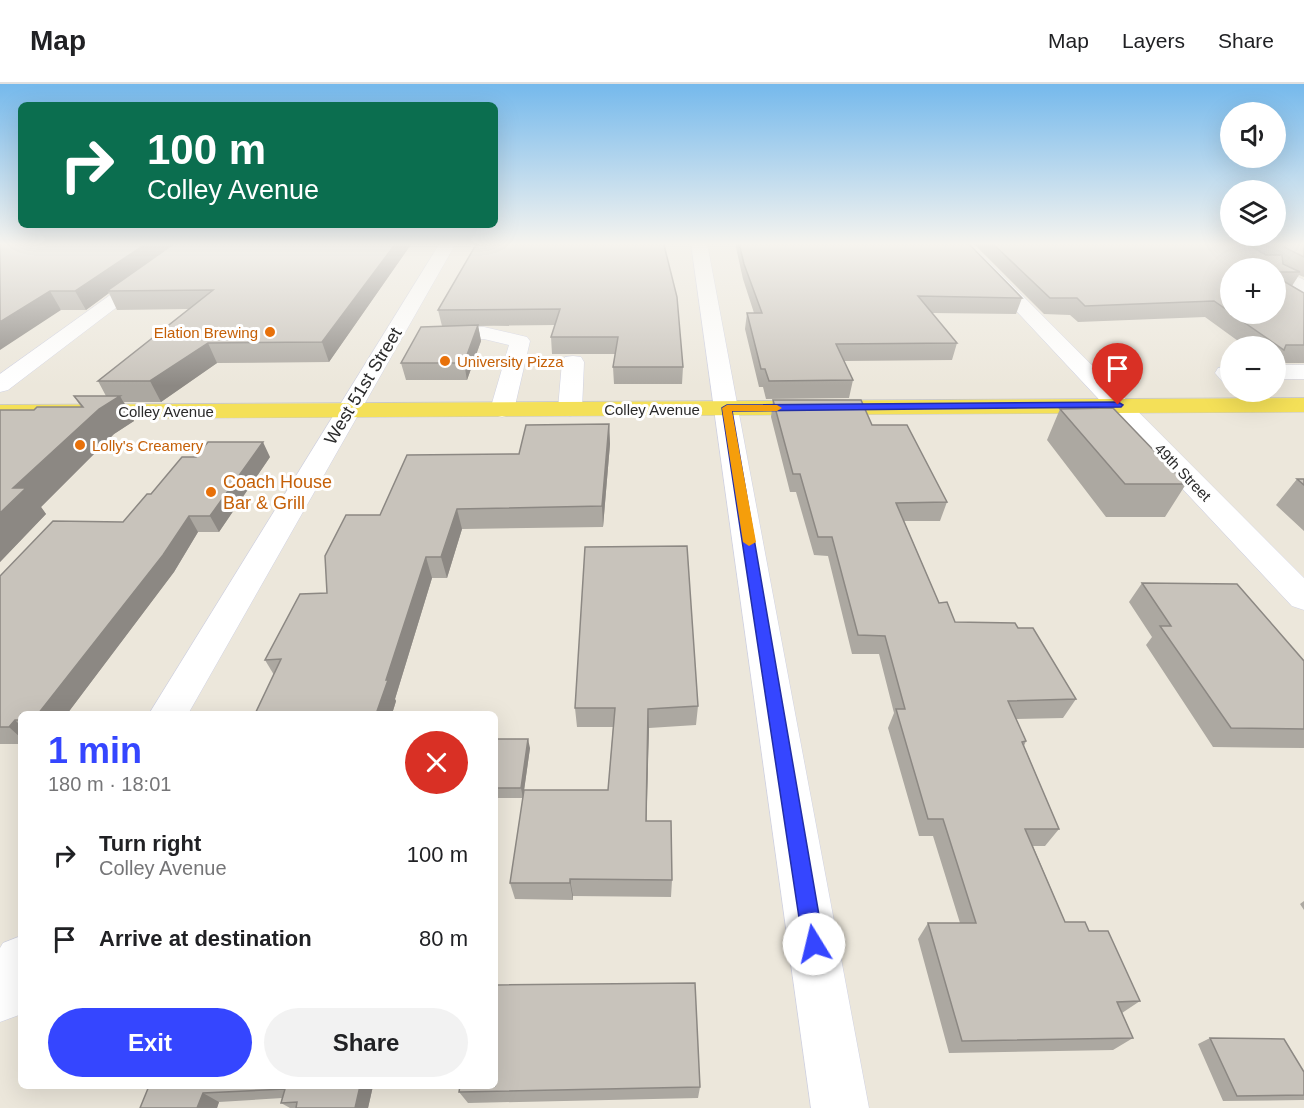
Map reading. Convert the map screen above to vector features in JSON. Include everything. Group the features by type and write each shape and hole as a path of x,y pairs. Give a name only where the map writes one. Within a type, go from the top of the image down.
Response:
{"main road":[{"name":"Colley Avenue","path":"0,412 1118,405 1220,400"},
{"name":"Colley Avenue","path":"1284,402 1304,405"}],"street":[{"path":"0,385 128,291"},
{"name":"West 51st Street","path":"170,711 419,291"},
{"path":"707,291 840,1108"},
{"name":"49th Street","path":"1007,291 1304,598"},
{"path":"393,336 484,333 520,341 502,410"},
{"path":"570,409 573,362"},
{"path":"1286,372 1304,372"},
{"path":"0,996 18,966"}],"building":[{"path":"0,291 75,291 50,291 0,322"},
{"path":"212,291 360,291 322,342 208,343 150,381 98,381"},
{"path":"449,291 676,291 683,367 613,367 618,337 551,337 560,309 438,310"},
{"path":"754,291 1015,291 1022,298 918,296 957,343 836,344 853,380 769,381 765,369 761,369 747,313 762,313"},
{"path":"1042,291 1220,291 1220,305 1214,301 1085,306 1077,298 1050,298"},
{"path":"1286,291 1304,293 1304,345 1286,345 1286,336 1264,336 1246,324 1286,324"},
{"path":"478,325 464,363 401,363 421,327"},
{"path":"74,396 120,396 99,409 13,488 26,488 0,513 0,410 83,407"},
{"path":"773,400 861,400 872,425 907,425 947,502 896,503 939,603 947,602 955,622 1015,623 1018,628 1033,628 1076,699 1008,701 1026,741 1022,742 1059,829 1025,829 1065,922 1085,922 1089,931 1108,931 1140,1001 1117,1002 1133,1038 962,1041 928,923 976,923 943,819 928,819 896,709 905,709 885,636 858,635 832,537 818,537 800,474 793,474"},
{"path":"1113,408 1186,484 1125,484 1060,409"},
{"path":"609,424 602,506 457,509 441,557 426,557 377,711 256,711 281,659 265,660 300,594 327,593 325,556 346,515 380,515 407,455 519,454 526,425"},
{"path":"208,442 263,442 210,516 189,516 163,555 40,711 18,711 18,720 15,720 9,727 0,727 0,576 53,521 123,522 147,494 151,494 182,457 196,457"},
{"path":"687,546 698,706 648,709 646,821 671,821 672,880 570,879 570,883 510,883 524,790 608,790 615,708 575,708 585,547"},
{"path":"1142,583 1237,584 1304,661 1304,729 1231,728 1160,626 1171,626"},
{"path":"498,739 528,739 521,788 498,788"},
{"path":"695,983 700,1087 459,1092 460,1089 498,1089 498,985"},
{"path":"1210,1038 1284,1039 1304,1072 1304,1095 1237,1096"},
{"path":"148,1089 285,1089 203,1093 197,1108 140,1108"},
{"path":"285,1089 359,1089 355,1108 296,1108 297,1102 281,1103"}],"slow traffic":[{"path":"749,542 727,408 777,408"}],"place":[{"name":"Elation Brewing","path":"270,332"},
{"name":"University Pizza","path":"445,361"},
{"name":"Lolly's Creamery","path":"80,445"},
{"name":"Coach House Bar & Grill","path":"211,492"}],"route":[{"path":"814,944 727,408 1118,405"}]}
